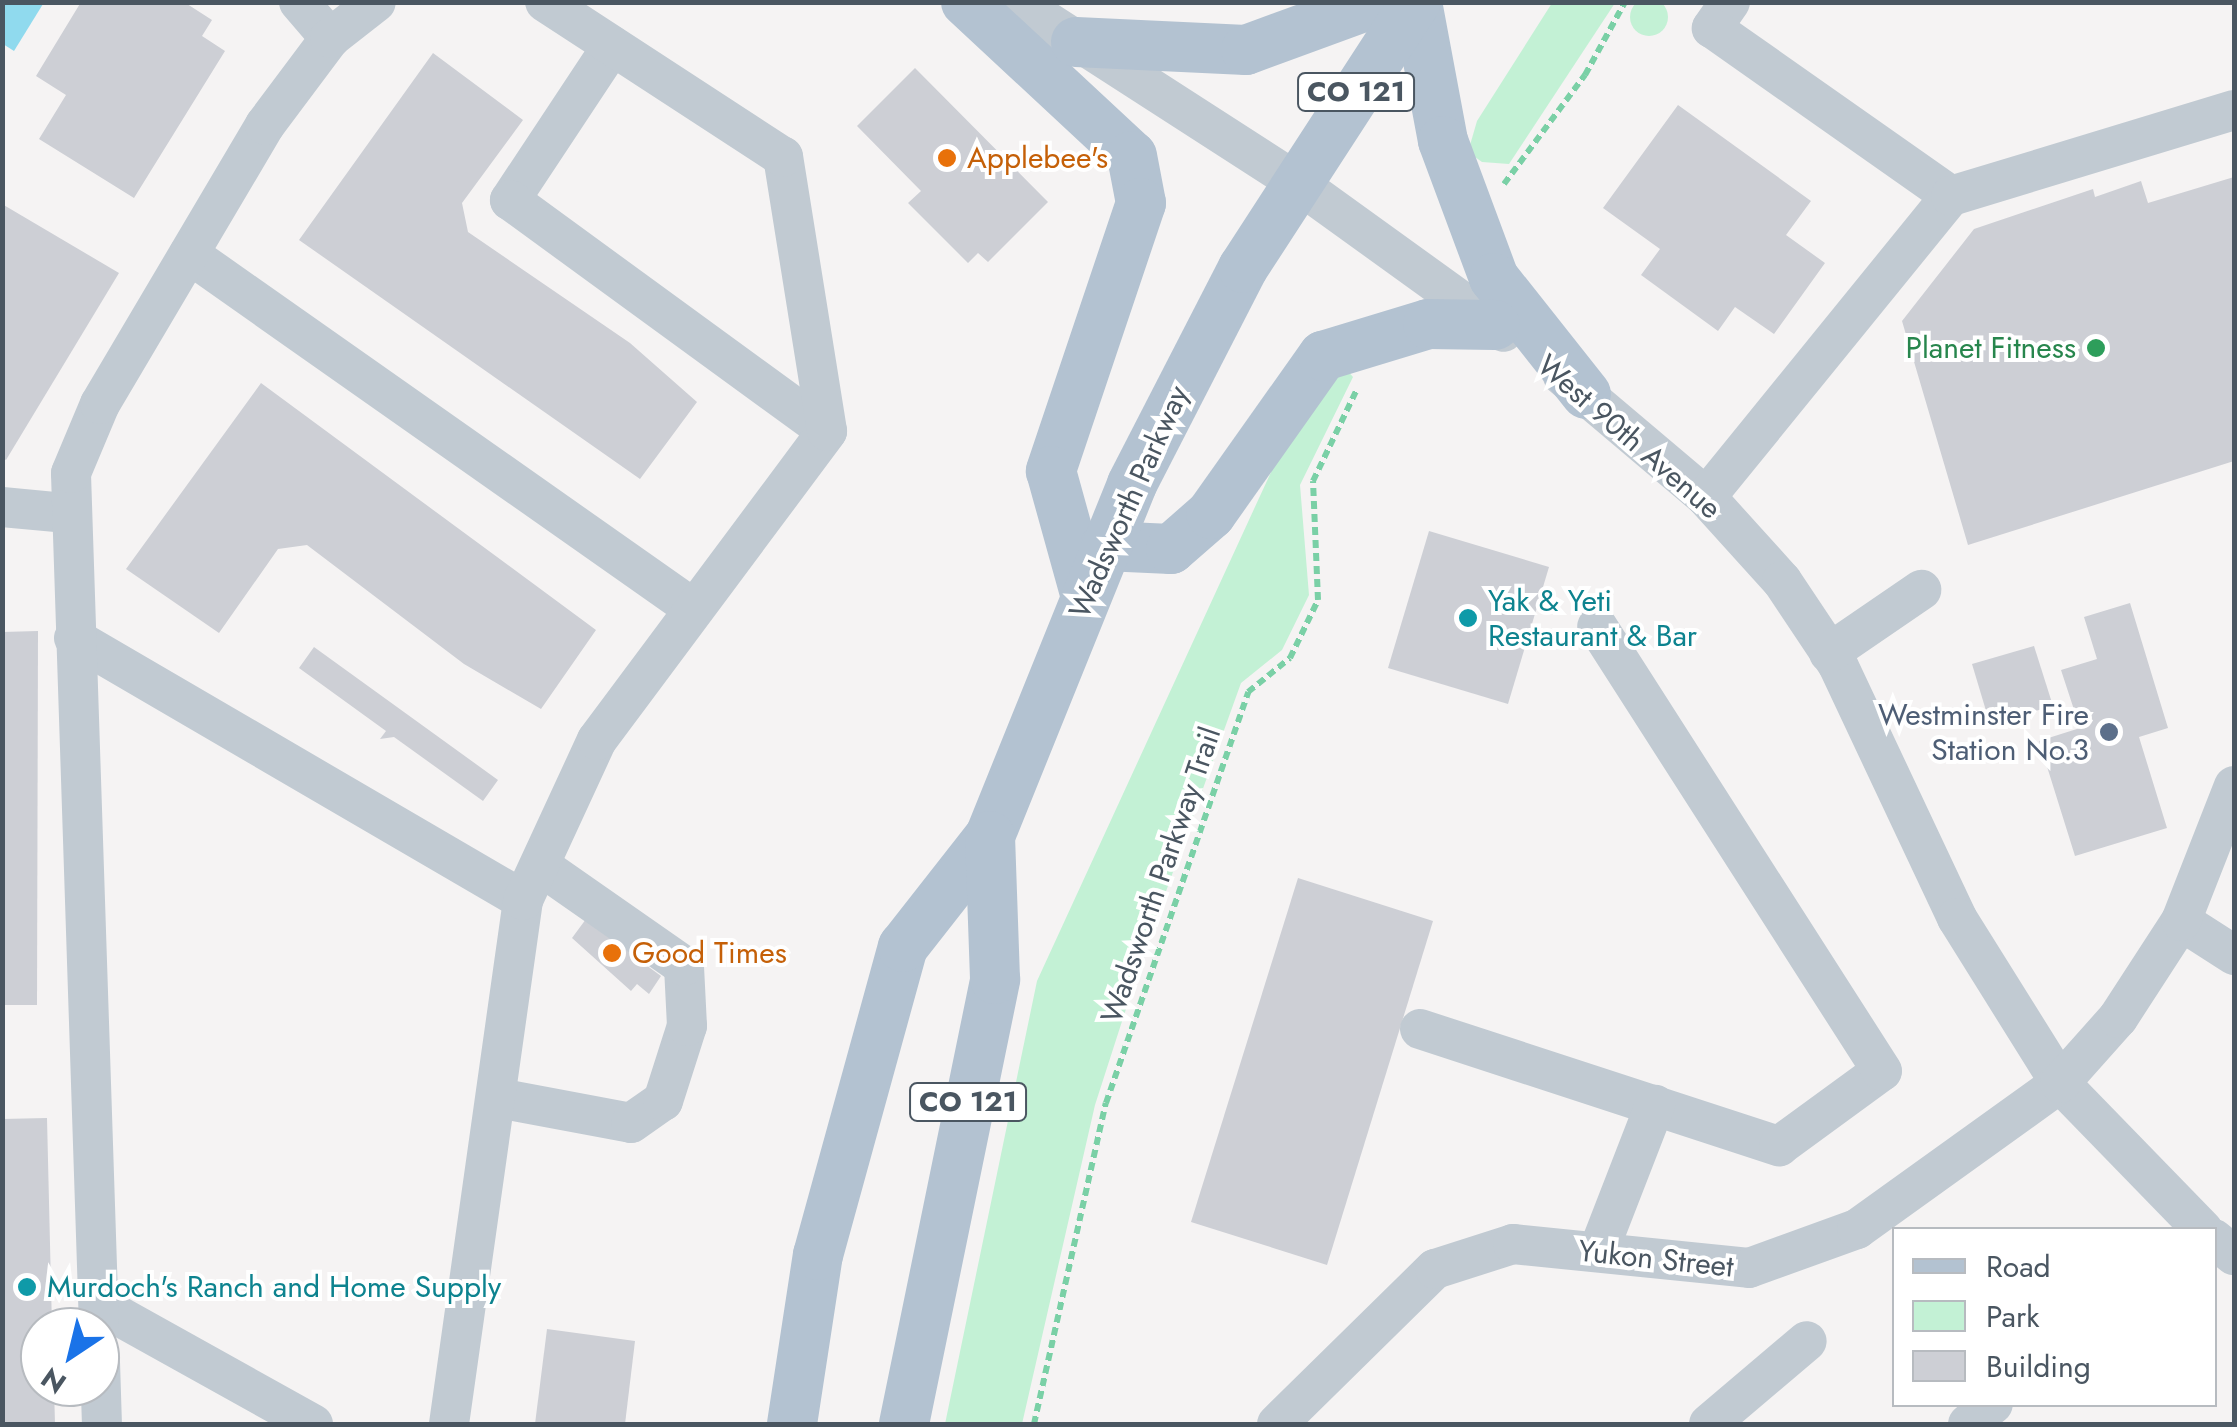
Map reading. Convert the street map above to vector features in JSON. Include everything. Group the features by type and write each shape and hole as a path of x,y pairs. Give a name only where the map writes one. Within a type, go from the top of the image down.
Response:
{"main road":[{"path":"966,2 1132,156 1141,203 1051,472 1085,594"},
{"path":"1076,42 1246,50 1377,2"},
{"path":"1416,2 1443,141 1494,278 1586,394"},
{"name":"CO 121","path":"1296,182 1416,2"},
{"name":"Wadsworth Parkway","path":"792,1424 818,1255 903,947 990,836 1105,546 1177,392 1296,182"},
{"path":"1105,546 1171,549 1210,514 1323,356 1428,324 1496,326"},
{"name":"Wadsworth Parkway","path":"904,1424 995,979 990,836"}],"street":[{"path":"299,2 330,38"},
{"path":"99,1307 66,513 100,404 188,254 330,38 376,2"},
{"path":"450,1424 532,884 597,740 826,430 783,157 545,2"},
{"name":"West 90th Avenue","path":"1018,2 1296,182 1496,326 1586,394 1706,498 1782,581 1829,653 1957,918 2060,1083 2200,1227"},
{"path":"1730,2 1712,28 1952,196"},
{"path":"612,46 510,200 826,430"},
{"path":"1706,498 1952,196 2234,110"},
{"path":"188,254 694,609"},
{"path":"2,507 66,513"},
{"path":"1829,653 1921,590"},
{"path":"1420,1030 1779,1146 1882,1070 1597,626"},
{"path":"74,638 684,966 686,1026 663,1100 631,1123 498,1098"},
{"name":"Yukon Street","path":"1277,1424 1435,1269 1513,1244 1749,1268 1857,1229 2060,1083 2118,1018 2181,921 2231,798"},
{"path":"2181,921 2234,956"},
{"path":"1598,1252 1656,1105"},
{"path":"120,1327 312,1424"},
{"path":"1710,1424 1807,1340"},
{"path":"1968,1424 1989,1407"}],"path":[{"path":"1491,201 1585,75 1625,2"},
{"name":"Wadsworth Parkway Trail","path":"1034,1424 1106,1103 1248,692 1290,658 1318,600 1313,481 1366,370"}],"green space":[{"path":"1642,0 1656,0 1666,10 1666,24 1656,34 1642,34 1632,24 1632,10"},
{"path":"1552,3 1615,3 1509,164 1482,162 1468,152 1477,121"},
{"path":"1346,369 1353,377 1300,485 1309,595 1282,650 1241,683 1146,947 1095,1105 1022,1424 945,1424 1037,981 1300,409"}],"water":[{"path":"2,3 43,4 14,51 3,44"}],"building":[{"path":"81,2 184,2 212,20 202,36 225,51 134,198 39,139 66,95 36,76"},
{"path":"433,53 523,120 462,203 468,232 630,343 697,402 640,479 299,240"},
{"name":"Applebee's","path":"915,68 1048,202 988,262 978,253 968,263 908,203 921,191 857,126"},
{"path":"1678,105 1811,201 1786,235 1825,263 1774,334 1735,307 1718,331 1641,275 1660,249 1603,208"},
{"path":"2234,177 2234,461 1968,545 1902,321 1974,229 2093,189 2095,197 2141,181 2148,203"},
{"path":"2,204 119,273 6,460 2,458"},
{"path":"261,383 596,630 541,709 464,664 307,545 278,549 219,633 126,569"},
{"name":"Yak & Yeti Restaurant & Bar","path":"1429,531 1549,567 1508,704 1388,668"},
{"name":"Westminster Fire Station No.3","path":"2130,603 2168,728 2139,737 2167,828 2075,856 2039,741 2080,728 2061,670 2097,659 2084,617"},
{"path":"38,631 37,1005 2,1005 2,632"},
{"path":"2034,646 2053,706 1990,724 1972,664"},
{"path":"314,647 498,780 483,801 394,737 380,739 386,731 299,668"},
{"path":"1298,878 1433,921 1327,1265 1191,1222"},
{"name":"Good Times","path":"586,919 652,958 646,965 661,976 649,994 637,984 631,991 572,938"},
{"name":"Murdoch's Ranch and Home Supply","path":"47,1118 52,1307 20,1307 20,1407 55,1407 55,1424 2,1424 2,1119"},
{"path":"547,1329 635,1341 625,1424 535,1424"}],"place":[{"name":"Applebee's","path":"947,158"},
{"name":"Planet Fitness","path":"2096,348"},
{"name":"Yak & Yeti Restaurant & Bar","path":"1468,618"},
{"name":"Westminster Fire Station No.3","path":"2109,732"},
{"name":"Good Times","path":"612,953"},
{"name":"Murdoch's Ranch and Home Supply","path":"27,1287"}]}
